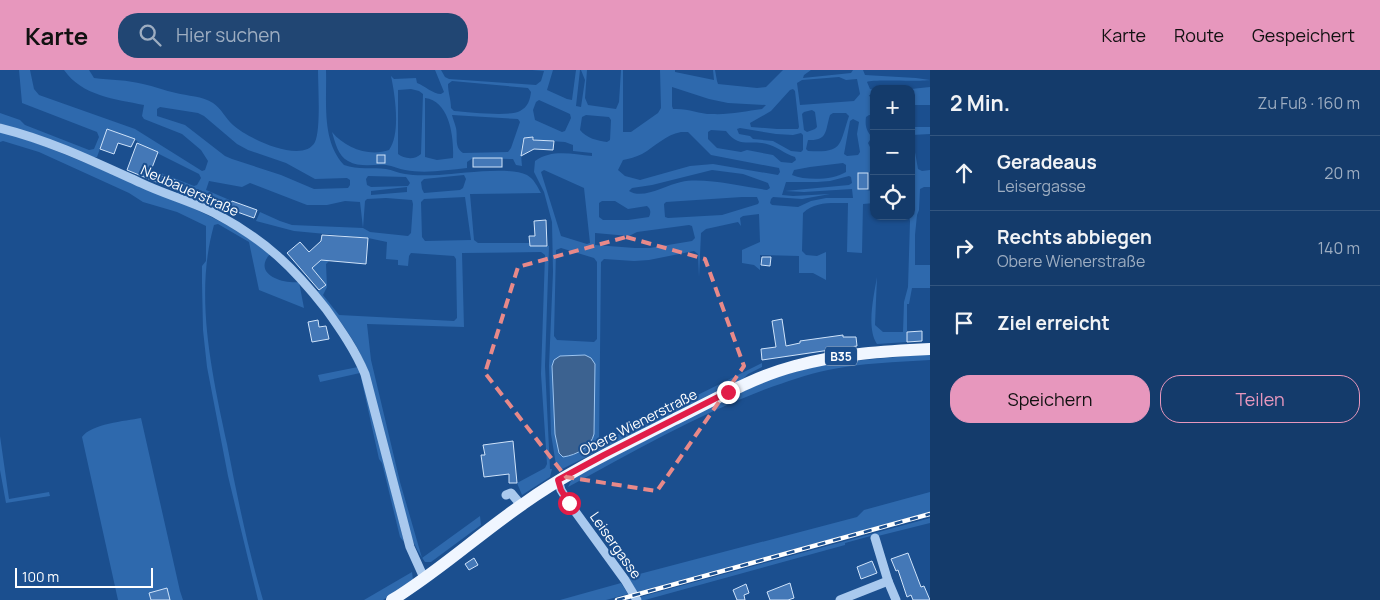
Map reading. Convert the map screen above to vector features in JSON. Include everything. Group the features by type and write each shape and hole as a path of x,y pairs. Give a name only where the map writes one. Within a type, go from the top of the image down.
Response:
{"main road":[{"name":"Obere Wienerstraße","path":"392,600 558,480 728,392 775,372 829,358 874,352 930,349"}],"street":[{"name":"Neubauerstraße","path":"0,128 41,140 216,214 246,231 273,251 303,280 344,333 356,352 365,374 410,547 424,578"},
{"name":"Leisergasse","path":"558,480 561,490 569,503 625,580 637,600"},
{"path":"506,495 511,493 521,505"},
{"path":"875,538 896,600"},
{"path":"840,600 888,581"}],"highlighted area":[{"path":"626,237 705,259 744,366 657,491 566,477 485,373 518,267"}],"shaded area":[{"path":"19,70 30,70 34,89 39,95 135,129 202,171 205,170 208,161 201,150 182,134 144,119 142,116 144,105 111,98 90,91 71,79 64,70 89,70 94,78 137,83 205,99 216,105 233,125 250,136 275,147 299,151 309,148 315,142 317,136 319,117 318,70 326,70 328,133 337,155 344,165 386,169 413,175 508,171 527,175 541,193 470,194 474,240 478,243 530,243 530,246 549,246 545,366 550,469 552,469 550,477 522,495 517,483 545,468 547,464 541,374 545,255 541,252 462,253 464,327 367,324 371,360 400,482 422,557 414,543 406,521 367,368 345,328 317,292 326,285 312,268 321,260 329,261 326,264 327,287 323,295 339,315 454,321 457,318 456,259 454,256 411,253 408,266 398,265 398,260 386,259 387,242 368,238 294,231 256,221 260,212 292,225 363,228 360,202 345,201 327,205 307,205 250,183 242,187 209,181 206,190 232,201 230,205 218,201 215,208 178,194 176,190 178,181 150,173 151,170 156,171 194,186 197,185 201,178 199,174 141,145 135,139 107,129 97,157 93,157 0,123 0,113 89,150 94,149 99,137 97,132 22,103","holes":["160,107 198,113 237,144 248,150 286,163 315,179 347,178 350,180 350,185 348,188 314,189 281,175 232,159 225,156 185,125 157,116 157,109","464,175 466,179 463,188 460,190 424,193 421,182 424,179","368,176 406,177 410,183 408,186 371,187 367,185 366,179","407,187 407,192 371,195 371,191","465,197 471,240 425,241 422,237 421,202 424,199","386,198 412,200 411,233 408,236 370,232 363,228 365,201 367,199"]},
{"path":"435,70 441,70 445,77 449,79 536,85 541,81 544,71 532,70 553,70 547,90 572,100 576,70 580,70 576,106 581,107 585,80 581,70 587,70 585,98 588,105 616,109 619,102 621,70 623,70 623,132 631,132 658,113 661,108 660,70 675,70 675,72 714,80 713,70 715,70 718,84 757,88 766,87 783,70 811,70 803,78 863,70 865,75 930,80 867,82 870,89 870,115 866,117 866,127 870,135 868,143 870,147 870,172 858,173 858,189 870,191 870,203 863,204 862,253 847,252 848,203 830,203 813,206 803,213 802,251 806,255 817,256 826,252 826,280 813,273 799,273 799,256 760,255 760,270 754,265 742,263 742,250 760,242 759,214 740,218 741,226 738,222 706,229 701,233 699,277 698,254 694,251 649,260 604,259 601,262 599,444 762,363 762,367 748,374 742,380 562,469 556,465 551,434 549,366 553,272 552,222 544,192 534,172 535,161 541,157 555,154 592,156 592,153 573,151 573,145 565,142 535,140 533,137 524,138 521,148 522,166 516,165 513,159 473,158 467,162 467,168 420,172 386,165 357,164 345,159 339,152 332,132 344,143 358,150 381,152 389,150 393,143 396,124 391,76 394,79 416,78 417,83 441,94 444,92","holes":["839,77 846,80 857,79 860,94 854,101 800,105 797,83 802,80","452,81 528,88 531,92 525,107 515,113 498,114 454,111 451,108 448,84","672,87 728,103 766,105 762,109 725,114 707,114 673,109","411,89 419,91 423,94 421,154 413,158 406,158 398,154 398,90","793,89 795,91 798,129 751,127 750,123 771,111","425,98 440,106 445,113 453,141 453,158 437,160 425,157","539,100 570,114 571,118 565,131 562,132 535,120 533,110 536,102","812,110 815,112 817,127 807,132 804,130 802,114","833,113 846,113 849,116 838,146 828,151 808,151 806,149 808,140 819,139 825,134 830,115","452,115 518,119 520,122 508,152 463,153 457,145 456,128","586,115 609,117 611,120 610,140 607,142 592,139 580,130 582,117","853,119 859,122 857,134 860,152 858,155 847,156 844,154 850,121","737,129 776,134 793,135 801,133 803,135 803,150 801,152 791,151 773,141 753,139 750,136 739,134","711,130 726,131 731,137 741,142 770,145 795,157 796,160 792,163 781,162 773,155 747,150 741,152 717,148 708,139 708,132","688,132 711,155 779,168 780,172 778,175 713,164 690,166 640,180 625,176 618,170 623,160 642,154 675,133","843,163 846,165 846,172 841,175 820,179 792,175 794,170","544,170 584,188 590,243 587,244 561,236 541,172","712,170 743,174 768,183 770,188 767,190 712,182 690,181 681,182 648,193 641,194 629,191 632,188","849,176 852,183 849,185 785,191 804,192 852,189 853,198 826,198 811,201 798,207 772,205 770,203 773,197 802,199 830,194 782,195 786,182 830,181","742,197 757,197 759,202 758,204 722,215 665,217 664,204 666,202","602,201 615,201 628,209 647,206 649,208 649,217 628,220 603,220 599,217 599,203","689,225 692,226 695,238 692,241 650,248 635,248 595,245 595,233 629,236 637,232","561,248 594,258 597,262 597,339 594,342 557,340 554,336 556,250"]},
{"path":"930,87 930,105 915,105 915,89"},
{"path":"915,127 930,127 930,134 915,135"},
{"path":"0,131 66,155 204,213 238,232 270,254 265,261 265,267 272,276 285,281 299,282 304,308 259,290 249,242 218,224 214,225 205,279 207,334 216,390 239,503 263,600 258,600 228,476 207,367 203,330 202,283 202,266 206,261 206,226 177,212 143,202 129,193 39,152 3,141 0,142"},
{"path":"915,152 918,169 922,171 930,170 930,187 920,189 915,235 915,265 930,265 930,288 912,288 909,304 907,304 907,342 877,344 871,321 877,277 875,325 883,332 903,332 904,302 908,287 910,220 915,220"},
{"path":"930,354 930,360 879,363 840,368 797,378 766,389 690,422 568,487 572,479 607,460 730,397 776,377 830,363"},
{"path":"585,355 591,358 595,364 594,434 590,443 583,450 563,457 559,453 555,434 552,366 554,360 560,356"},
{"path":"358,367 362,375 404,542 400,537 382,463 379,459 360,373 320,382 318,375"},
{"path":"141,418 183,600 118,600 82,437 100,426"},
{"path":"0,436 9,499 49,492 50,496 6,503 0,470"},
{"path":"930,492 930,512 637,592 628,577 857,517 864,510"},
{"path":"480,516 481,525 431,562 425,562 422,558"},
{"path":"930,518 930,523 878,536 878,534 845,543 845,545 645,600 642,600 640,597"},
{"path":"412,572 413,580 383,600 364,600"},
{"path":"621,583 628,594 606,600 560,600"}],"building":[{"path":"107,129 135,139 131,147 118,143 114,154 100,149"},
{"path":"533,137 533,140 554,141 553,150 534,149 521,156 524,138"},
{"path":"137,143 158,152 150,173 178,181 176,190 127,170"},
{"path":"377,155 385,155 385,163 377,163"},
{"path":"473,158 502,158 502,167 473,167"},
{"path":"858,173 868,173 868,189 858,189"},
{"path":"218,201 230,205 232,201 257,210 254,218 229,209 228,212 216,207"},
{"path":"546,220 547,246 530,246 529,236 535,236 534,221"},
{"path":"322,235 368,238 366,264 321,260 312,268 326,285 319,290 287,253 300,242 309,252 321,241"},
{"path":"762,257 771,257 770,266 761,265"},
{"path":"782,319 786,346 800,343 800,341 843,335 843,337 856,337 857,346 762,360 761,349 776,347 772,321"},
{"path":"318,320 319,327 326,326 329,339 312,342 308,322"},
{"path":"922,331 922,341 907,342 907,332"},
{"path":"513,441 517,483 509,483 509,474 484,477 481,455 485,455 483,445"},
{"path":"908,553 921,587 924,586 930,600 913,600 911,595 907,597 898,570 896,571 891,559"},
{"path":"474,558 478,565 469,570 465,564"},
{"path":"872,561 877,573 861,579 857,567"},
{"path":"790,583 794,598 770,600 767,592"},
{"path":"746,584 749,593 744,595 745,600 737,600 733,590"},
{"path":"167,588 170,600 151,600 149,593"}],"railway":[{"path":"617,600 930,514"}],"route":[{"path":"569,503 561,490 558,480 728,392"}]}
